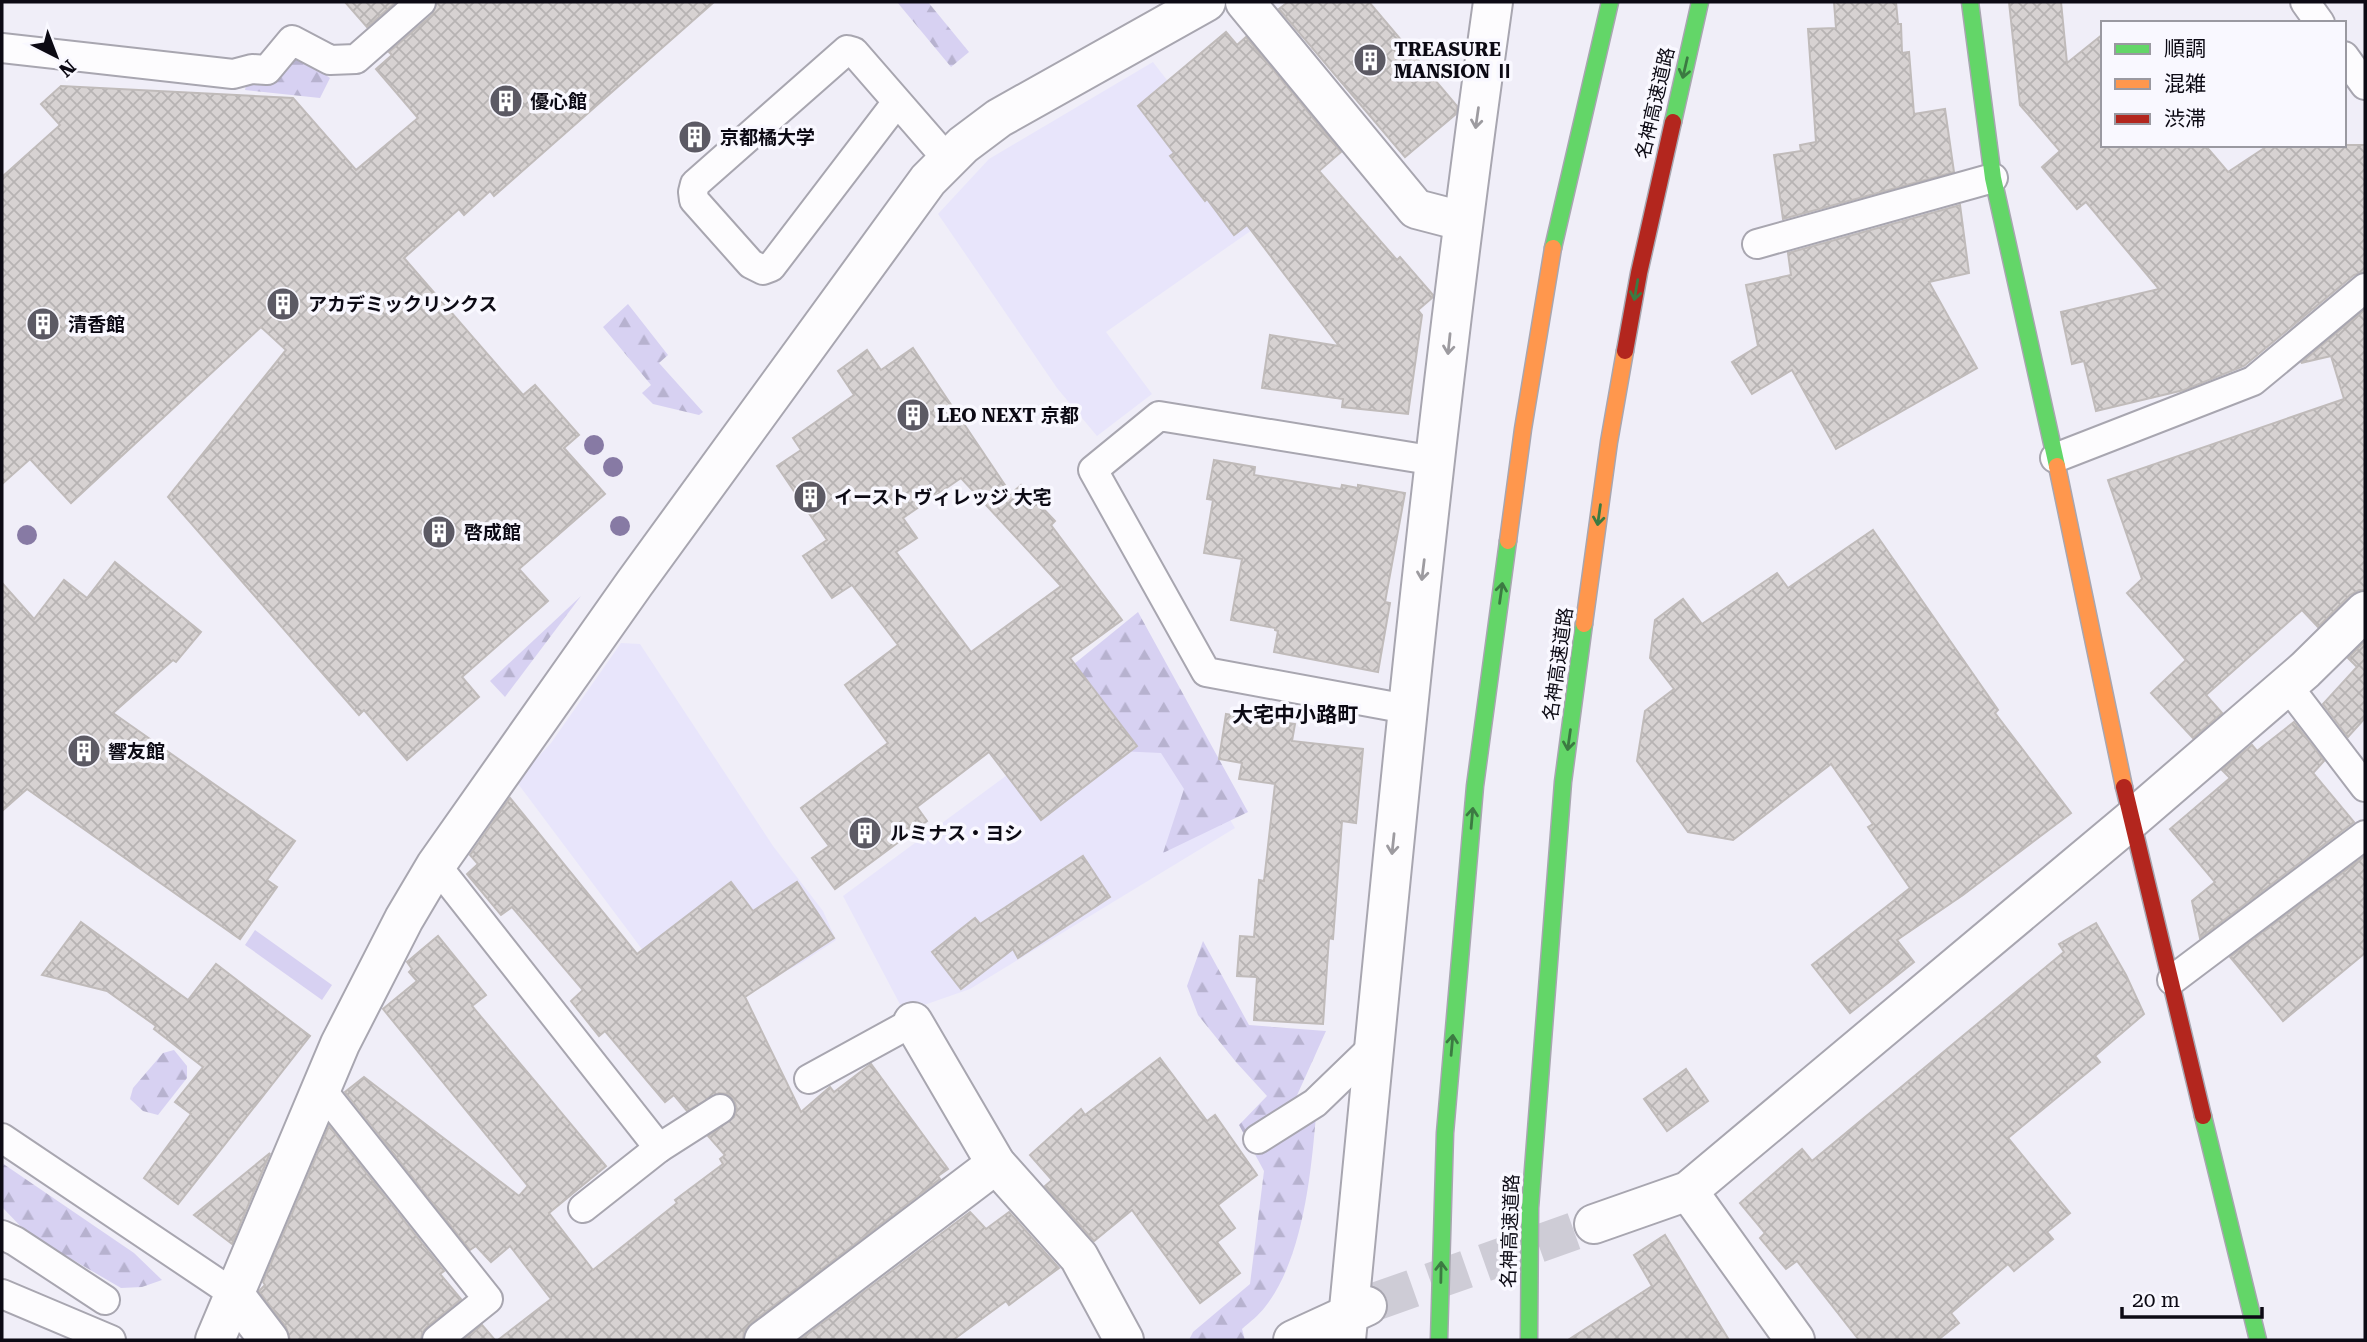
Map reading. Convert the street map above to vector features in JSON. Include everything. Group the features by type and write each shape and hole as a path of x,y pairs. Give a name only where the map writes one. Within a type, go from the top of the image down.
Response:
{"main road":[{"path":"1439,1340 1445,1133 1475,786 1523,429 1551,256 1610,2"},
{"name":"名神高速道路","path":"1529,1340 1530,1208 1563,782 1609,442 1639,273 1700,2"},
{"path":"1970,2 1993,178 2131,820 2258,1340"}],"street":[{"path":"215,1340 340,1044 376,972 436,865 643,573 928,180 963,145 999,118 1206,2"},
{"path":"1245,2 1416,209 1462,221"},
{"path":"1302,1338 1357,1319 1374,1046 1407,709 1462,221 1493,2"},
{"path":"1594,1224 1688,1191 2131,820 2287,685 2365,611"},
{"path":"913,1022 996,1164 1079,1257 1124,1340"},
{"path":"764,1340 996,1164"},
{"path":"1688,1191 1795,1340"},
{"path":"234,1294 270,1340"}],"lane":[{"path":"2,48 233,74 252,69 267,70 292,40 330,60 356,59 421,2"},
{"path":"2305,2 2319,21"},
{"path":"897,102 771,267 764,270 751,264 693,196 695,184 845,50 853,52 897,102 948,160"},
{"path":"2346,59 2365,85"},
{"path":"1757,244 1993,178"},
{"path":"2055,458 2253,382 2365,288"},
{"path":"1407,709 1206,672 1093,471 1159,416 1436,461"},
{"path":"2287,685 2365,787"},
{"path":"2172,980 2365,835"},
{"path":"436,865 659,1148"},
{"path":"809,1079 913,1022"},
{"path":"1258,1139 1315,1103 1374,1046"},
{"path":"321,1089 488,1299 437,1340"},
{"path":"583,1208 659,1148 720,1109"},
{"path":"2,1138 234,1294"},
{"path":"2,1235 105,1300"},
{"path":"2,1294 111,1340"}],"shaded area":[{"path":"1153,62 1272,216 1106,332 1152,394 1097,436 1057,388 938,214 989,159"},
{"path":"621,643 640,644 773,846 823,911 836,940 801,963 695,1020 516,781 551,743"},
{"path":"1143,675 1235,828 970,989 904,1012 843,896"}],"green space":[{"path":"897,2 928,2 969,52 951,67"},
{"path":"291,50 330,78 320,98 245,90 248,76"},
{"path":"628,304 668,355 659,363 703,412 699,415 653,404 642,393 651,385 603,327"},
{"path":"581,596 505,697 490,681"},
{"path":"1138,612 1248,812 1163,853 1184,789 1161,753 1096,750 1063,673"},
{"path":"255,930 332,985 322,1000 245,945"},
{"path":"1203,941 1249,1025 1326,1031 1294,1102 1316,1115 1308,1189 1297,1241 1278,1287 1263,1310 1242,1329 1245,1340 1189,1340 1193,1332 1250,1284 1264,1171 1239,1125 1267,1096 1198,1015 1187,986"},
{"path":"174,1050 187,1066 187,1078 158,1115 143,1111 130,1099 133,1088 163,1053"},
{"path":"2,1163 134,1253 162,1280 142,1287 121,1288 27,1233 2,1207"}],"building":[{"path":"345,2 396,2 367,27"},
{"path":"437,2 714,2 494,196 490,191 464,215 459,209 404,258 523,395 535,385 579,435 564,448 605,494 519,569 548,601 462,677 479,697 407,760 364,710 359,715 168,497 286,350 261,327 71,503 30,459 2,484 2,177 60,125 41,104 61,86 293,98 356,170 418,118 376,69 392,55 389,52 432,15"},
{"name":"TREASURE MANSION Ⅱ","path":"1288,2 1369,2 1457,106 1456,114 1405,157 1279,9"},
{"path":"1834,2 1896,2 1898,24 1901,24 1902,53 1909,52 1914,114 1945,109 1954,172 1783,219 1774,155 1801,151 1800,145 1816,142 1808,29 1836,28"},
{"path":"2009,2 2061,2 2067,63 2101,36 2101,147 2207,147 2228,172 2266,147 2365,145 2365,272 2354,275 2244,366 2184,390 2096,411 2084,361 2072,364 2061,312 2159,289 2086,202 2077,209 2042,167 2060,151 2020,105"},
{"path":"1226,32 1237,45 1246,37 1341,152 1319,171 1397,260 1400,257 1433,295 1418,310 1422,315 1408,414 1342,407 1343,399 1262,388 1270,335 1339,346 1247,225 1234,235 1207,199 1205,201 1170,156 1174,153 1138,106"},
{"path":"1960,205 1969,273 1929,282 1977,368 1836,449 1792,370 1752,394 1732,362 1758,346 1746,285 1791,275 1788,253"},
{"path":"2365,309 2365,590 2350,595 2318,627 2302,610 2206,695 2222,713 2193,738 2151,693 2186,660 2127,593 2142,579 2108,480 2344,399 2331,356 2301,363"},
{"path":"913,348 1011,494 1021,485 1055,521 1051,525 1122,620 1070,658 1137,746 1041,820 989,752 917,807 927,821 835,889 812,858 829,846 801,808 888,743 845,685 898,645 852,585 832,598 803,556 827,540 777,466 801,450 793,438 854,395 838,371 867,350 881,370","holes":["961,478 1061,586 971,652 896,552 917,538 903,518"]},
{"path":"1214,460 1255,467 1254,475 1341,489 1342,485 1358,488 1358,485 1405,493 1385,602 1390,603 1378,672 1274,652 1278,631 1275,628 1231,620 1242,559 1204,553 1213,500 1207,499"},
{"path":"1873,530 1998,710 1995,713 2071,813 1963,895 1897,940 1914,962 1850,1013 1812,965 1910,888 1868,827 1873,824 1831,764 1733,840 1688,832 1637,761 1645,711 1674,689 1650,658 1655,620 1683,599 1702,624 1777,573 1788,588"},
{"name":"響友館","path":"115,562 201,632 176,662 173,660 113,713 295,841 267,880 277,887 240,939 27,789 2,811 2,583 34,619 64,580 87,598"},
{"path":"2365,641 2365,718 2348,737 2323,704 2357,667 2348,658"},
{"path":"1226,714 1295,724 1292,741 1363,749 1356,823 1342,821 1323,1024 1254,1020 1257,977 1237,976 1240,936 1254,937 1259,880 1264,881 1275,784 1239,779 1242,763 1219,759"},
{"path":"2294,722 2324,761 2313,773 2354,822 2200,938 2192,901 2215,882 2170,829 2230,778 2222,770 2252,745 2257,751"},
{"path":"510,798 637,954 731,882 753,911 797,882 834,938 745,997 801,1112 830,1087 834,1092 871,1064 948,1169 938,1176 940,1179 751,1323 744,1331 743,1340 498,1340 551,1299 510,1246 491,1262 476,1246 470,1250 345,1092 364,1077 519,1196 528,1186 383,1009 417,981 409,972 412,969 407,962 438,936 486,995 472,1006 606,1166 549,1213 593,1270 677,1203 675,1200 723,1164 720,1159 725,1155 708,1136 734,1117 737,1109 734,1100 727,1094 719,1093 687,1111 674,1095 665,1102 605,1031 599,1036 571,1001 583,990 512,907 501,915 467,874 478,864 470,855"},
{"path":"1083,856 1110,897 1018,958 1013,949 961,989 932,952 975,918 980,924"},
{"path":"2365,856 2365,953 2283,1021 2230,957"},
{"path":"81,922 188,1000 216,964 310,1036 178,1204 144,1178 191,1114 175,1102 203,1067 154,1029 156,1026 107,991 42,975"},
{"path":"2096,923 2126,975 2144,1014 2095,1056 2100,1062 2008,1138 2070,1213 2047,1232 2053,1239 2014,1271 2008,1264 1951,1313 1959,1323 1938,1340 1859,1340 1797,1261 1786,1269 1760,1238 1765,1233 1740,1203 1802,1149 1812,1161 2064,952 2059,944"},
{"path":"1160,1058 1207,1121 1215,1115 1257,1175 1218,1205 1235,1228 1217,1242 1240,1273 1200,1303 1132,1210 1094,1241 1045,1186 1052,1180 1030,1155 1081,1109 1085,1115"},
{"path":"1686,1069 1708,1101 1667,1131 1644,1099"},
{"path":"329,1126 444,1271 440,1274 461,1299 427,1327 421,1340 290,1340 286,1327 259,1291 265,1285 263,1282"},
{"path":"270,1153 232,1244 194,1215"},
{"path":"970,1212 986,1229 1009,1212 1059,1268 1009,1305 1006,1301 953,1340 800,1340"},
{"path":"1665,1235 1729,1340 1568,1340 1652,1286 1634,1255"},
{"path":"482,1325 495,1340 463,1340"}],"tunnel":[{"path":"1377,1301 1594,1224"}],"traffic: fast":[{"path":"1553,248 1610,2"},
{"path":"1673,122 1700,2"},
{"path":"1970,2 1993,178 2057,466"},
{"path":"1439,1340 1445,1133 1475,786 1508,541"},
{"path":"1529,1340 1530,1208 1563,782 1584,624"},
{"path":"2203,1116 2258,1340"}],"traffic: slow":[{"path":"1508,541 1523,429 1553,248"},
{"path":"1584,624 1609,442 1625,351"},
{"path":"2057,466 2124,787"}],"traffic: jam":[{"path":"1625,351 1639,273 1673,122"},
{"path":"2124,787 2203,1116"}],"place":[{"name":"TREASURE MANSION Ⅱ","path":"1370,60"},
{"name":"優心館","path":"506,101"},
{"name":"京都橘大学","path":"695,137"},
{"name":"アカデミックリンクス","path":"283,304"},
{"name":"清香館","path":"43,324"},
{"name":"LEO NEXT 京都","path":"913,415"},
{"name":"イースト ヴィレッジ 大宅","path":"810,497"},
{"name":"啓成館","path":"439,532"},
{"name":"響友館","path":"84,751"},
{"name":"ルミナス・ヨシ","path":"865,833"}],"district":[{"name":"大宅中小路町","path":"1295,715"}]}
